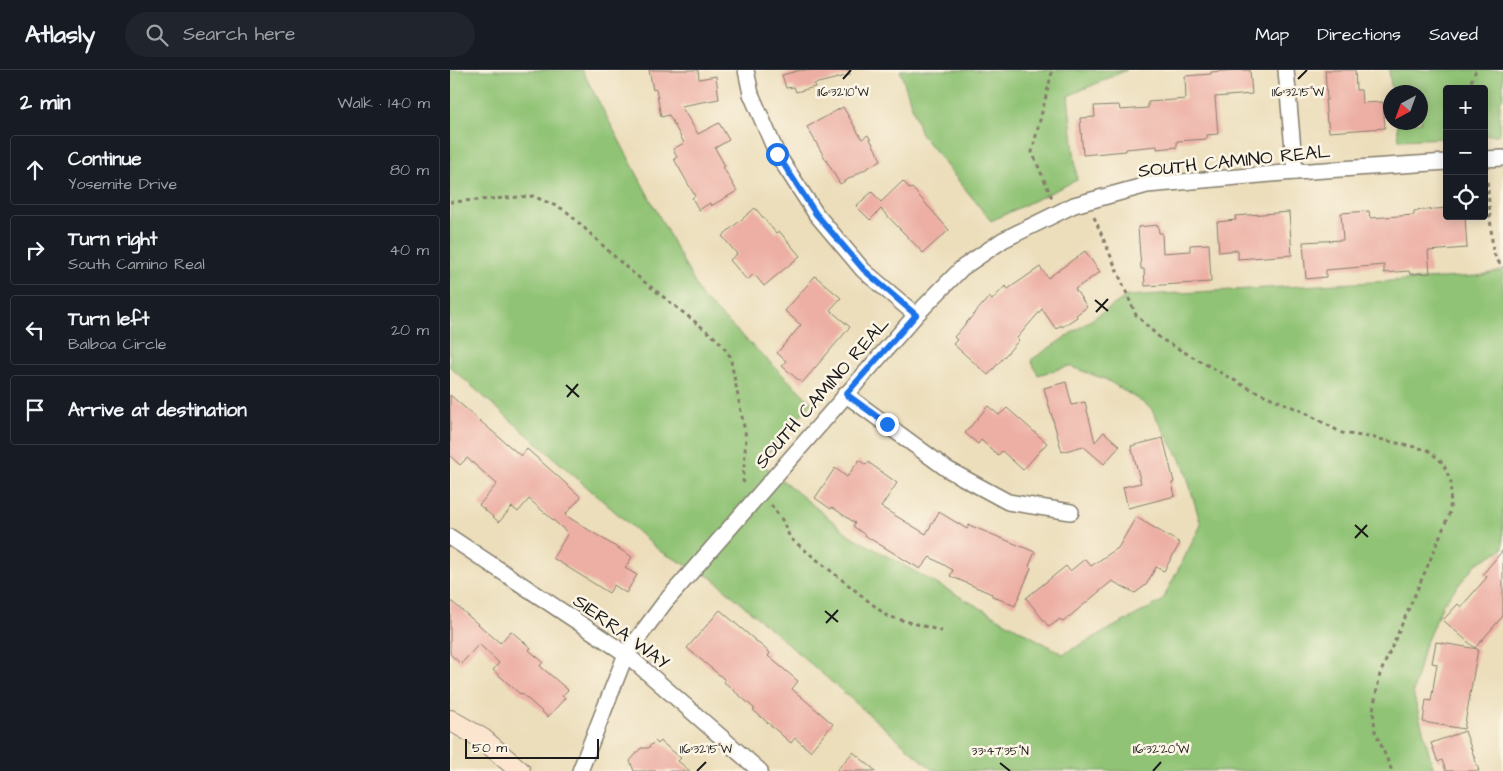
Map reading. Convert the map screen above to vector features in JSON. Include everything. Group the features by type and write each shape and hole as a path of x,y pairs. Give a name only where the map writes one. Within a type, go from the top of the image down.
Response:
{"street":[{"path":"746,70 752,94 777,154 816,214 864,270 916,315"},
{"path":"1286,70 1295,172"},
{"path":"1488,160 1503,158"},
{"name":"SOUTH CAMINO REAL","path":"580,771 626,654 665,602 916,315 962,268 1003,240 1074,205 1148,185 1295,172 1443,162"},
{"path":"846,394 948,469 1008,502 1070,512"},
{"name":"SIERRA WAY","path":"450,537 626,654 760,771"},
{"path":"450,720 483,739 520,771"}],"path":[{"path":"1470,85 1476,70"},
{"path":"1052,72 1032,152 1051,198 1074,205 1096,218 1136,315 1161,339 1246,387 1304,412 1342,433 1428,450 1443,464 1451,482 1450,512 1380,674 1373,710 1375,731 1392,771"},
{"path":"1488,191 1493,252 1503,267"},
{"path":"450,202 533,196 565,210 628,269 718,340 730,356 746,437 743,481 773,506 784,521 790,538 887,616 942,631"}],"green space":[{"path":"450,70 582,70 702,297 812,403 760,462 851,536 1063,654 1162,601 1201,525 1184,466 1150,407 1107,380 1069,366 1038,375 1031,360 1127,296 1478,276 1503,270 1503,549 1476,564 1443,604 1424,647 1413,693 1434,771 934,771 712,578 661,552 450,367"},
{"path":"900,70 1127,70 1068,96 1077,180 991,221 921,134"},
{"path":"1389,70 1503,70 1503,98 1500,102 1499,135 1488,135 1488,85 1443,85 1443,138 1399,140 1398,130 1428,130 1428,85 1391,85"}],"building":[{"path":"649,70 698,70 699,79 716,76 719,99 681,106 698,134 719,123 729,140 715,148 725,166 723,167 737,191 711,206 710,203 699,210 692,198 695,196 674,159 677,157 673,149 684,143 669,115 661,117 656,89 653,90"},
{"path":"801,70 849,70 850,75 814,84 815,87 796,92 794,87 786,88 782,75"},
{"path":"1250,70 1252,94 1215,97 1218,134 1207,135 1207,139 1177,141 1177,147 1157,149 1157,146 1083,155 1080,118 1095,117 1094,106 1119,105 1120,110 1148,108 1148,102 1186,99 1185,76"},
{"path":"1325,70 1355,70 1356,90 1361,90 1362,103 1383,102 1383,128 1329,132 1325,100 1327,100"},
{"path":"843,107 862,139 868,135 881,160 840,184 807,127"},
{"path":"903,181 910,189 912,188 949,230 923,253 881,209 870,220 856,206 872,192 881,202"},
{"path":"755,208 776,233 779,231 800,256 764,286 754,274 747,280 730,260 737,254 722,236"},
{"path":"1443,208 1443,220 1465,220 1467,248 1428,251 1430,273 1410,274 1409,271 1384,273 1384,265 1326,270 1326,277 1306,279 1303,242 1343,240 1341,213 1369,211 1370,218 1414,215 1414,211"},
{"path":"1289,212 1292,255 1238,259 1238,250 1219,252 1217,222 1236,220 1235,216"},
{"path":"1158,225 1159,233 1162,233 1163,253 1190,251 1190,245 1209,244 1211,282 1145,286 1144,269 1141,269 1138,227"},
{"path":"1085,251 1100,272 1075,289 1087,307 1076,315 1077,317 1056,329 1042,309 1017,338 1019,340 988,375 953,344 957,340 954,337 989,297 992,300 1005,286 1008,289 1040,267 1048,278"},
{"path":"815,276 841,298 830,310 850,327 802,383 782,366 786,361 777,353 801,325 785,311"},
{"path":"1066,382 1072,405 1085,402 1095,442 1104,432 1120,446 1104,464 1083,446 1062,452 1044,388"},
{"path":"450,395 521,456 527,449 581,497 565,515 632,557 625,568 637,575 626,593 614,585 609,593 553,558 568,533 529,499 518,512 512,507 499,522 479,505 497,484 467,458 460,465 450,456"},
{"path":"988,406 999,415 1007,408 1047,443 1023,470 1002,451 998,455 981,440 978,444 965,433"},
{"path":"1163,438 1174,482 1172,483 1175,496 1128,508 1123,487 1141,483 1131,446"},
{"path":"859,460 866,465 868,462 897,483 881,507 926,534 939,512 967,529 969,525 1035,552 1029,566 1031,568 1015,606 950,576 953,570 930,557 920,569 869,538 853,526 855,523 815,498 835,468 847,477"},
{"path":"1136,517 1180,543 1164,571 1156,567 1146,585 1135,593 1112,581 1063,622 1060,619 1049,627 1026,598 1066,566 1070,571 1085,559 1091,566 1118,548"},
{"path":"1503,550 1503,616 1475,648 1443,620 1458,604 1461,607 1487,577 1483,574"},
{"path":"450,600 500,643 511,631 531,648 529,650 543,662 540,666 568,690 562,696 565,698 548,717 493,670 499,663 479,644 461,664 450,654"},
{"path":"720,610 770,653 768,656 798,681 792,689 833,724 810,751 795,738 791,743 753,710 755,709 724,682 723,678 687,648"},
{"path":"1436,642 1478,649 1464,729 1423,722 1426,700 1431,701 1437,664 1432,663"},
{"path":"1465,731 1479,771 1446,771 1442,760 1438,762 1431,743"},
{"path":"655,741 658,744 660,741 681,758 678,761 690,771 634,771 630,761 641,748 648,748"},
{"path":"853,752 876,771 836,771"}],"route":[{"path":"777,154 816,214 864,270 916,315 846,394 887,424"}]}
